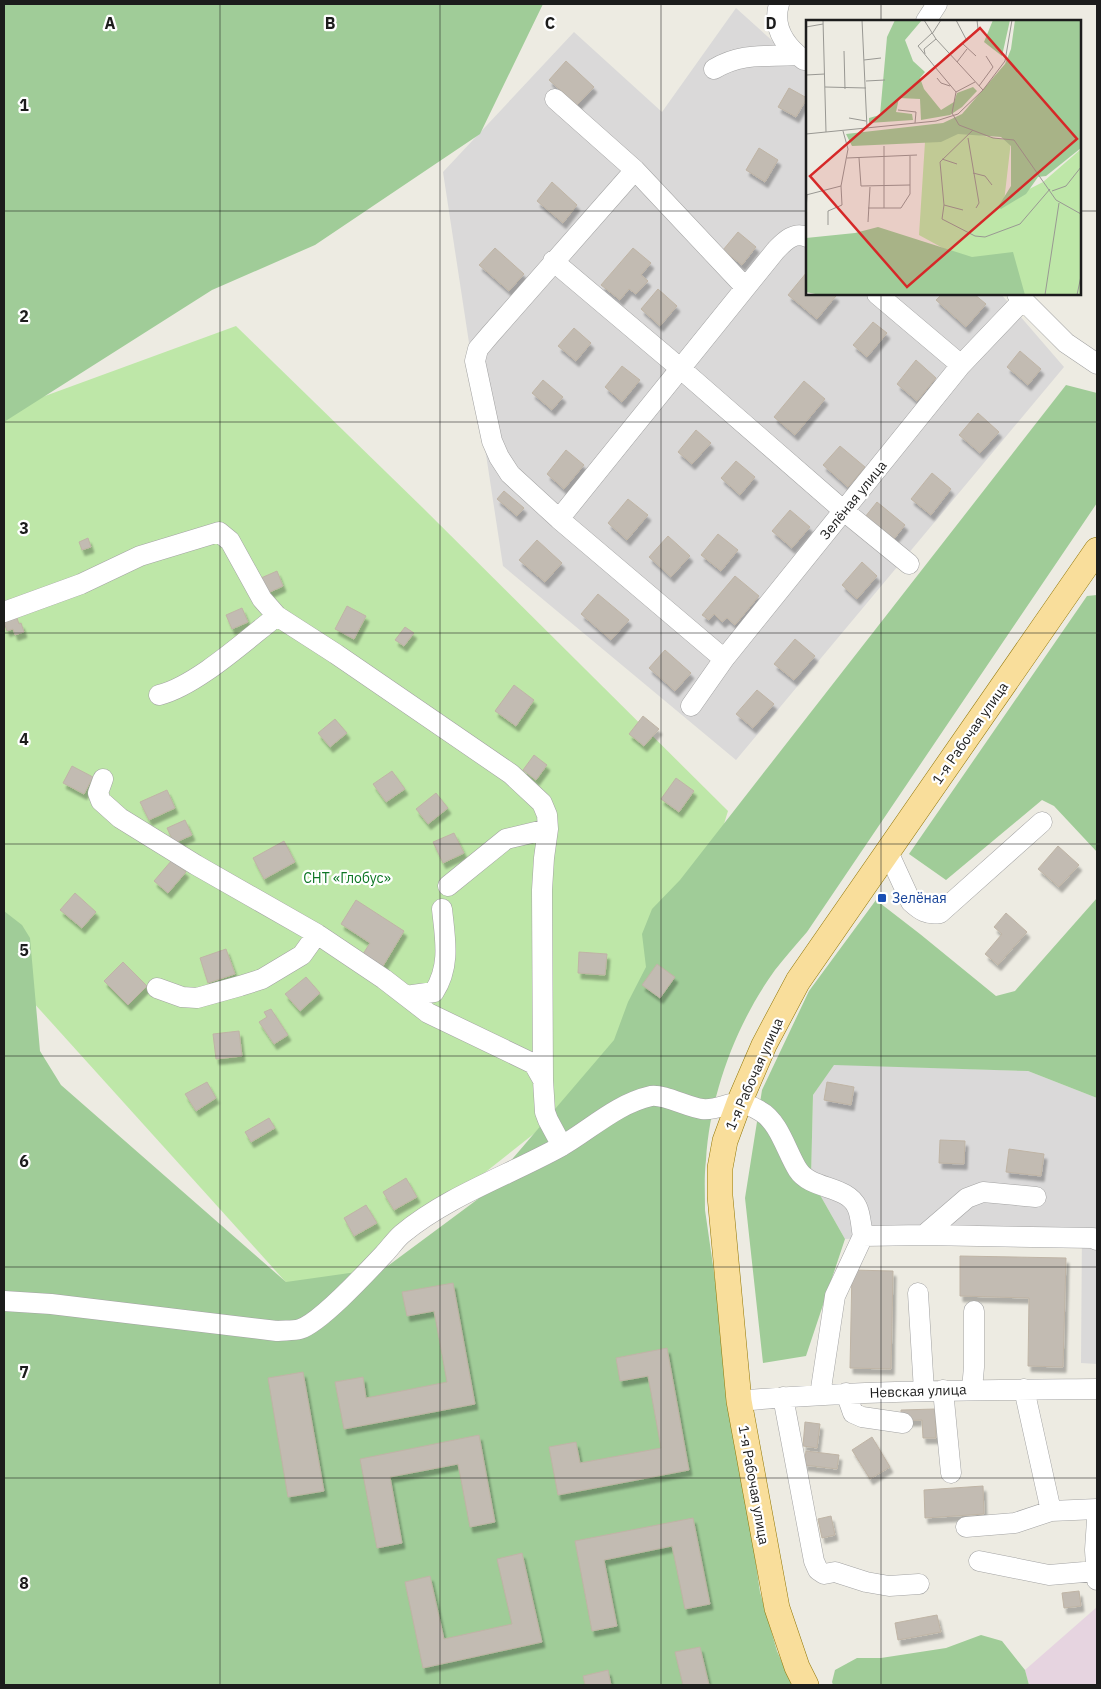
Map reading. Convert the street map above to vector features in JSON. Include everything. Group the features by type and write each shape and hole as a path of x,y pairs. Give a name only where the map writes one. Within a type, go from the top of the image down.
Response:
{"main road":[{"name":"1-я Рабочая улица","path":"806,1685 796,1667 777,1608 739,1402 720,1196 720,1168 725,1141 764,1045 798,981 1096,554"}],"lane":[{"path":"779,4 777,25 783,40 802,58"},
{"path":"927,20 937,4"},
{"path":"714,69 726,61 748,56 802,58"},
{"path":"555,99 635,170 745,286"},
{"path":"635,170 483,342 478,349 475,361 492,441 499,457 510,474 559,519 724,659"},
{"path":"559,519 681,369 745,286 784,242 795,235 806,237"},
{"path":"553,261 844,511 909,564"},
{"path":"878,295 961,365"},
{"path":"1020,297 1066,343 1097,364"},
{"name":"Зелёная улица","path":"691,706 724,659 961,365 1020,297"},
{"path":"4,612 81,584 140,556 219,532 230,541 262,598 276,616 336,654 510,774 542,803 548,829 542,890 543,1080 545,1112 562,1146"},
{"path":"159,695 170,692 191,681 276,616"},
{"path":"103,779 98,793 101,801 120,818 196,865 317,934 384,979 428,1013 534,1064 543,1080"},
{"path":"888,852 911,902 930,915 940,913 1042,822"},
{"path":"448,886 506,839 548,829"},
{"path":"406,996 434,992 441,982 447,951 442,909"},
{"path":"157,988 182,998 198,998 262,979 302,955 317,934"},
{"path":"4,1301 277,1331 299,1329 322,1315 400,1236 420,1220 481,1185 562,1146 596,1122 622,1107 651,1096 658,1096 680,1104 705,1109 739,1103 761,1111 772,1120 790,1157 803,1178 847,1195 857,1206 862,1236 834,1296 820,1395"},
{"path":"924,1235 967,1198 983,1192 1036,1197"},
{"path":"862,1236 924,1235 1093,1238 1097,1240"},
{"path":"918,1293 933,1391 950,1473"},
{"path":"972,1389 974,1311"},
{"name":"Невская улица","path":"739,1402 846,1393 972,1389 1097,1389"},
{"path":"1024,1389 1051,1511"},
{"path":"846,1393 852,1413 903,1423"},
{"path":"783,1397 814,1560 818,1570 824,1574 834,1572 866,1582 889,1586 919,1584"},
{"path":"966,1527 1015,1523 1051,1511 1097,1510"},
{"path":"979,1561 1049,1575 1097,1575 1097,1520"}],"shaded area":[{"path":"736,8 806,71 806,295 1002,295 1064,367 736,760 503,566 443,172 574,32 662,112"},
{"path":"834,1064 1028,1071 1097,1098 1097,1364 1081,1363 1082,1230 845,1239 811,1179 813,1095"},
{"path":"1097,1607 1097,1685 1029,1685 1025,1670"}],"green space":[{"path":"4,4 543,4 480,134 315,245 212,290 4,422"},
{"name":"СНТ «Глобус»","path":"236,326 424,509 728,811 659,1035 311,1310 4,970 4,411"},
{"path":"1066,385 1097,393 1097,503 807,932 775,970 761,991 748,1013 727,1060 713,1110 705,1166 705,1210 760,1592 777,1651 792,1685 4,1685 4,911 22,925 30,938 40,1051 61,1085 286,1282 385,1268 478,1199 614,1040 628,1002 646,967 642,934 652,909 680,880"},
{"path":"1097,595 1097,852 1054,806 1042,800 946,880 909,854 1087,596"},
{"path":"1097,898 1097,1098 1028,1071 834,1065 813,1095 811,1179 845,1239 806,1356 763,1363 745,1198 762,1090 809,991 876,900 996,996 1015,991"},
{"path":"981,1635 1002,1641 1025,1670 1029,1685 833,1685 832,1682 835,1670 857,1658 881,1658 946,1648"}],"building":[{"path":"566,61 594,87 577,105 549,80"},
{"path":"789,88 806,97 796,117 778,107"},
{"path":"759,148 778,160 765,182 746,170"},
{"path":"552,182 577,205 563,223 537,201"},
{"path":"738,232 756,247 742,265 723,250"},
{"path":"495,248 524,274 509,291 479,265"},
{"path":"633,248 651,263 641,275 648,281 636,294 629,289 620,300 601,285"},
{"path":"806,273 806,295 836,296 817,319 788,295"},
{"path":"658,289 677,306 660,326 641,309"},
{"path":"941,295 975,295 986,304 966,327 936,300"},
{"path":"873,322 887,333 867,357 853,345"},
{"path":"574,328 591,343 576,361 558,346"},
{"path":"1020,351 1041,369 1028,385 1007,367"},
{"path":"916,360 936,378 917,401 897,384"},
{"path":"622,366 640,380 622,402 605,387"},
{"path":"543,380 563,397 552,410 532,393"},
{"path":"804,381 825,399 795,435 774,417"},
{"path":"978,413 999,432 980,453 959,435"},
{"path":"696,430 711,443 692,464 678,452"},
{"path":"840,446 865,467 848,487 823,465"},
{"path":"566,450 584,465 564,489 547,474"},
{"path":"736,461 755,477 740,495 721,478"},
{"path":"932,473 951,489 931,515 911,499"},
{"path":"504,491 524,508 517,516 497,499"},
{"path":"628,499 648,515 627,540 608,523"},
{"path":"877,502 905,525 890,544 861,522"},
{"path":"790,510 810,527 792,548 772,531"},
{"path":"718,534 738,550 721,571 701,555"},
{"path":"668,536 690,556 671,577 649,557"},
{"path":"88,538 91,547 82,550 79,542"},
{"path":"537,540 562,563 545,582 519,560"},
{"path":"862,562 877,576 857,599 842,585"},
{"path":"277,571 283,586 268,593 261,578"},
{"path":"735,576 759,596 735,625 727,618 722,622 714,614 709,620 702,615"},
{"path":"598,594 629,620 611,640 581,614"},
{"path":"347,606 366,616 354,639 335,629"},
{"path":"242,608 248,622 232,629 226,615"},
{"path":"17,618 24,632 15,635 13,629 7,631 4,622"},
{"path":"405,627 414,633 404,646 395,640"},
{"path":"795,639 815,656 794,680 774,664"},
{"path":"665,650 691,673 675,691 649,668"},
{"path":"514,685 534,700 516,726 495,711"},
{"path":"757,690 774,704 753,728 736,714"},
{"path":"643,716 659,729 644,746 629,734"},
{"path":"335,719 347,733 330,747 318,733"},
{"path":"534,755 547,765 536,780 523,770"},
{"path":"72,766 93,777 84,794 63,783"},
{"path":"392,771 405,789 386,802 373,784"},
{"path":"676,778 694,791 679,812 661,799"},
{"path":"167,790 175,808 149,820 140,802"},
{"path":"436,793 448,808 428,824 416,809"},
{"path":"185,820 192,835 174,843 167,828"},
{"path":"454,833 464,853 443,863 433,842"},
{"path":"284,841 295,862 264,879 253,858"},
{"path":"1058,846 1079,865 1059,887 1038,869"},
{"path":"172,860 186,872 168,893 154,881"},
{"path":"75,893 96,912 82,928 60,910"},
{"path":"356,900 404,931 383,966 363,954 370,943 341,924"},
{"path":"1006,913 1027,932 998,965 985,954 1002,934 994,927"},
{"path":"226,949 235,974 208,983 200,958"},
{"path":"579,952 607,954 605,975 578,973"},
{"path":"123,962 147,986 128,1005 104,981"},
{"path":"657,964 675,977 660,998 642,985"},
{"path":"306,977 320,993 300,1011 285,994"},
{"path":"271,1009 288,1035 274,1044 259,1022 267,1017 264,1012"},
{"path":"239,1031 242,1056 216,1059 213,1034"},
{"path":"207,1082 216,1098 196,1111 185,1094"},
{"path":"827,1082 854,1087 851,1105 824,1100"},
{"path":"269,1118 275,1128 251,1142 245,1132"},
{"path":"940,1140 965,1141 964,1164 939,1163"},
{"path":"1009,1149 1044,1154 1041,1176 1006,1172"},
{"path":"406,1178 417,1197 394,1210 383,1192"},
{"path":"366,1205 377,1223 354,1236 344,1218"},
{"path":"960,1256 1066,1258 1063,1367 1028,1366 1029,1298 960,1296"},
{"path":"852,1270 893,1271 891,1369 850,1368"},
{"path":"453,1283 475,1404 344,1429 335,1382 363,1377 366,1398 447,1382 434,1311 407,1316 402,1292"},
{"path":"667,1348 689,1470 558,1495 549,1447 576,1442 580,1463 661,1448 648,1376 620,1381 616,1358"},
{"path":"303,1372 324,1491 288,1497 268,1378"},
{"path":"935,1409 936,1438 923,1438 922,1420 901,1421 901,1410"},
{"path":"805,1422 820,1424 817,1448 803,1446"},
{"path":"479,1435 495,1522 470,1527 458,1464 390,1477 402,1543 377,1548 360,1459"},
{"path":"872,1437 890,1467 870,1479 852,1450"},
{"path":"806,1451 839,1455 837,1469 804,1465"},
{"path":"983,1486 984,1514 925,1518 924,1490"},
{"path":"831,1516 835,1535 822,1538 818,1519"},
{"path":"693,1518 710,1604 685,1609 672,1546 604,1560 617,1626 592,1631 575,1541"},
{"path":"522,1553 542,1642 423,1668 405,1582 430,1576 444,1639 512,1624 497,1559"},
{"path":"1079,1591 1081,1606 1064,1608 1062,1593"},
{"path":"937,1615 941,1632 898,1640 895,1623"},
{"path":"700,1647 709,1685 683,1685 675,1652"},
{"path":"608,1670 611,1685 585,1685 583,1676"}],"place":[{"name":"Зелёная","path":"882,898"}]}
